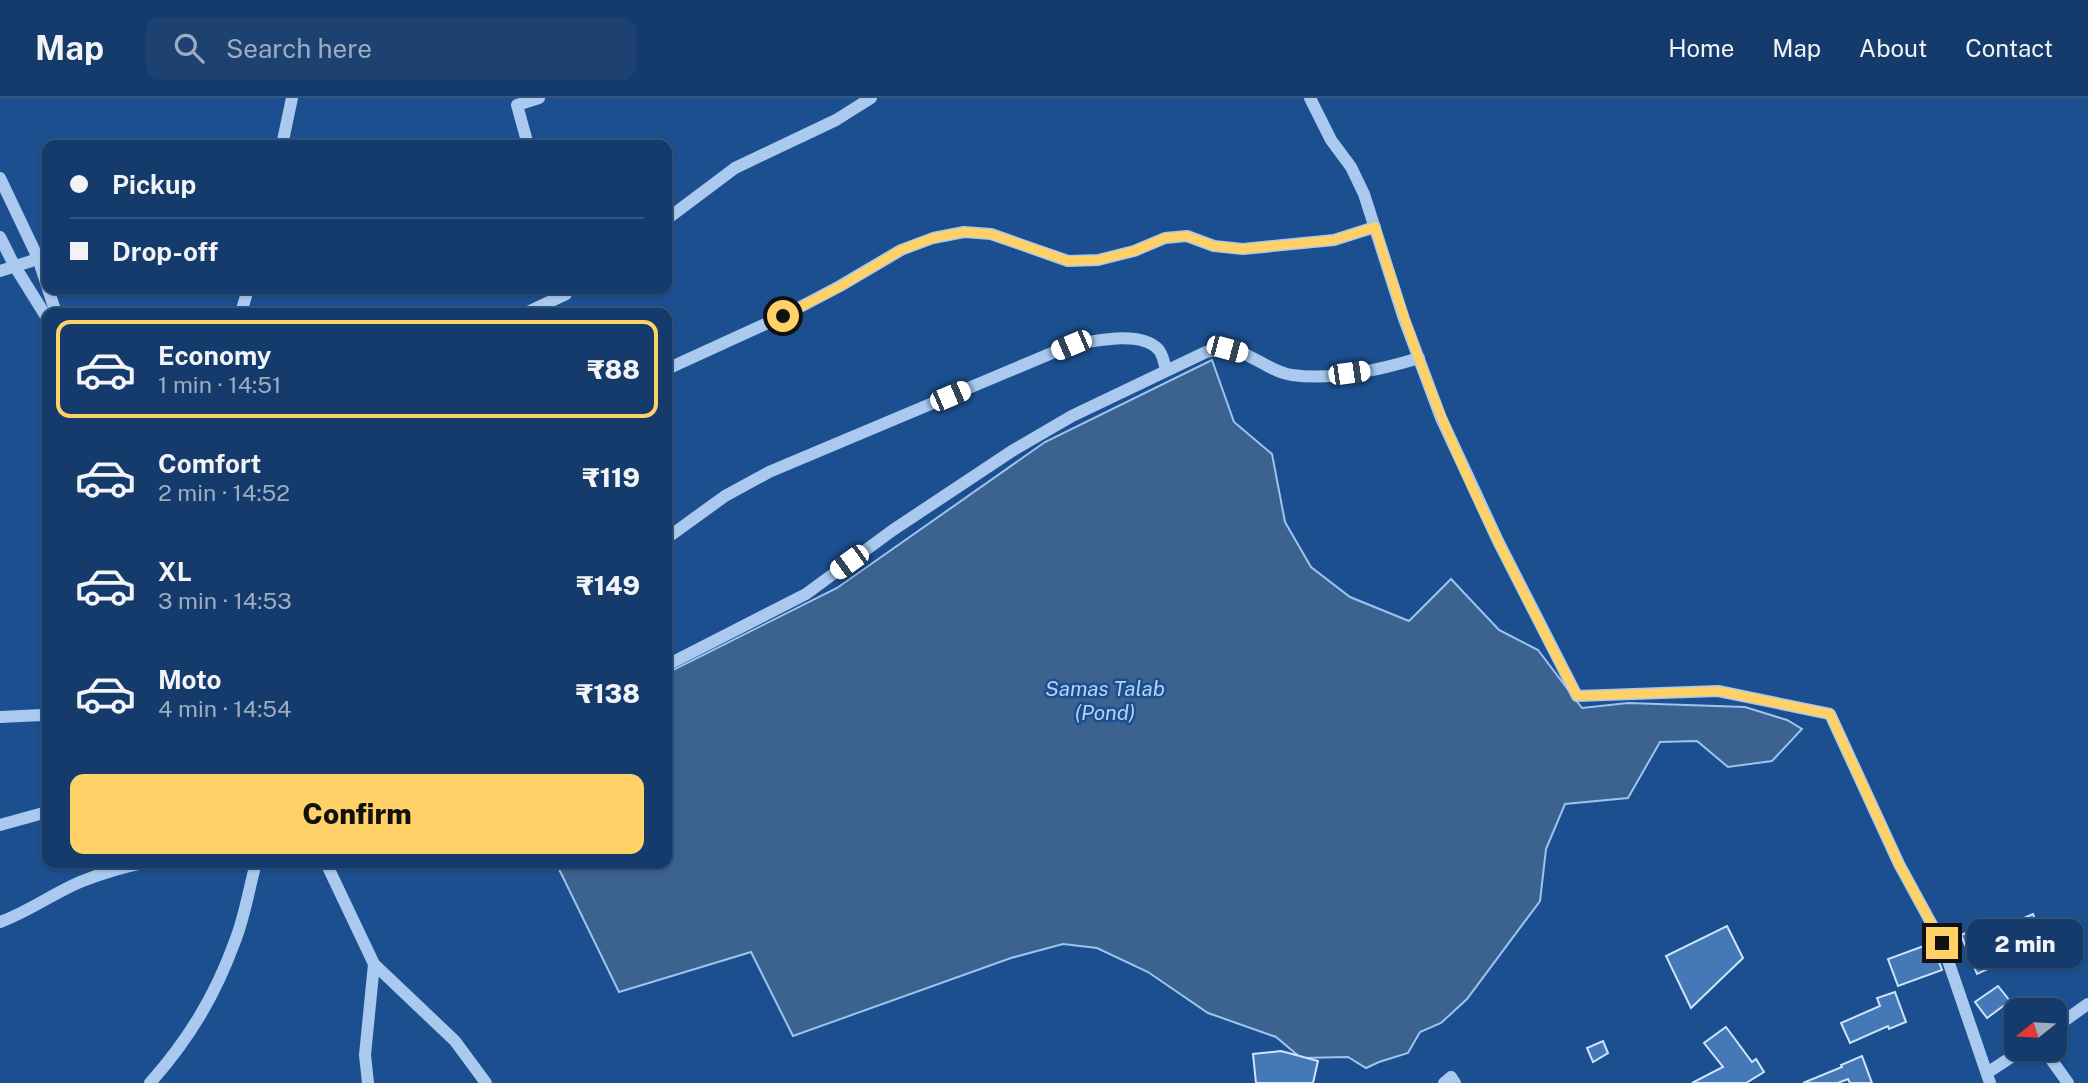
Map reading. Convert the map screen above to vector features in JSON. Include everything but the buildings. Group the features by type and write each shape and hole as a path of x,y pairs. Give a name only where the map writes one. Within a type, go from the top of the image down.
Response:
{"street":[{"path":"283,140 292,98"},
{"path":"527,140 517,105 539,98"},
{"path":"672,215 735,168 836,120 871,98"},
{"path":"1310,98 1331,140 1351,167 1360,185 1441,418 1498,541 1577,696 1718,691 1830,714 1899,864 1942,943 1989,1078 2009,1061"},
{"path":"0,178 42,257 0,271"},
{"path":"672,367 783,316 841,286 901,250 933,238 964,232 991,234 1068,261 1110,257 1134,251 1165,238 1186,236 1214,246 1243,249 1334,240 1375,227"},
{"path":"0,237 42,310"},
{"path":"536,308 562,294"},
{"path":"672,535 725,496 769,472 1071,345 1104,339 1132,338 1151,343 1161,351 1166,370"},
{"path":"672,663 806,594 893,530 1012,451 1072,416 1206,352 1227,349 1290,375 1328,376 1390,367 1419,358"},
{"path":"0,717 42,715"},
{"path":"0,825 42,813"},
{"path":"0,922 19,915 78,883 121,868"},
{"path":"150,1083 195,1027 215,988 236,939 255,868"},
{"path":"328,868 374,964 455,1041 486,1083"},
{"path":"368,1083 365,1055 374,964"},
{"path":"2067,1019 2088,1004"},
{"path":"2052,1061 2068,1083"},
{"path":"1444,1083 1451,1077 1455,1083"}],"water":[{"name":"Samas Talab (Pond)","path":"1212,360 1234,422 1272,454 1285,522 1311,567 1350,597 1409,621 1451,579 1499,630 1538,650 1582,708 1628,703 1745,707 1787,720 1802,729 1772,761 1728,767 1697,741 1660,742 1628,798 1565,804 1546,849 1540,901 1467,999 1441,1023 1420,1032 1408,1053 1366,1068 1348,1057 1301,1058 1276,1037 1208,1013 1148,972 1097,948 1063,944 1011,958 793,1036 751,952 619,992 558,868 672,868 672,670 837,588 1045,442"}],"route":[{"path":"783,316 841,286 901,250 933,238 964,232 991,234 1068,261 1098,260 1134,251 1165,238 1186,236 1214,246 1243,249 1334,240 1375,227 1404,319 1441,418 1498,541 1577,696 1718,691 1830,714 1899,864 1942,943"}]}
